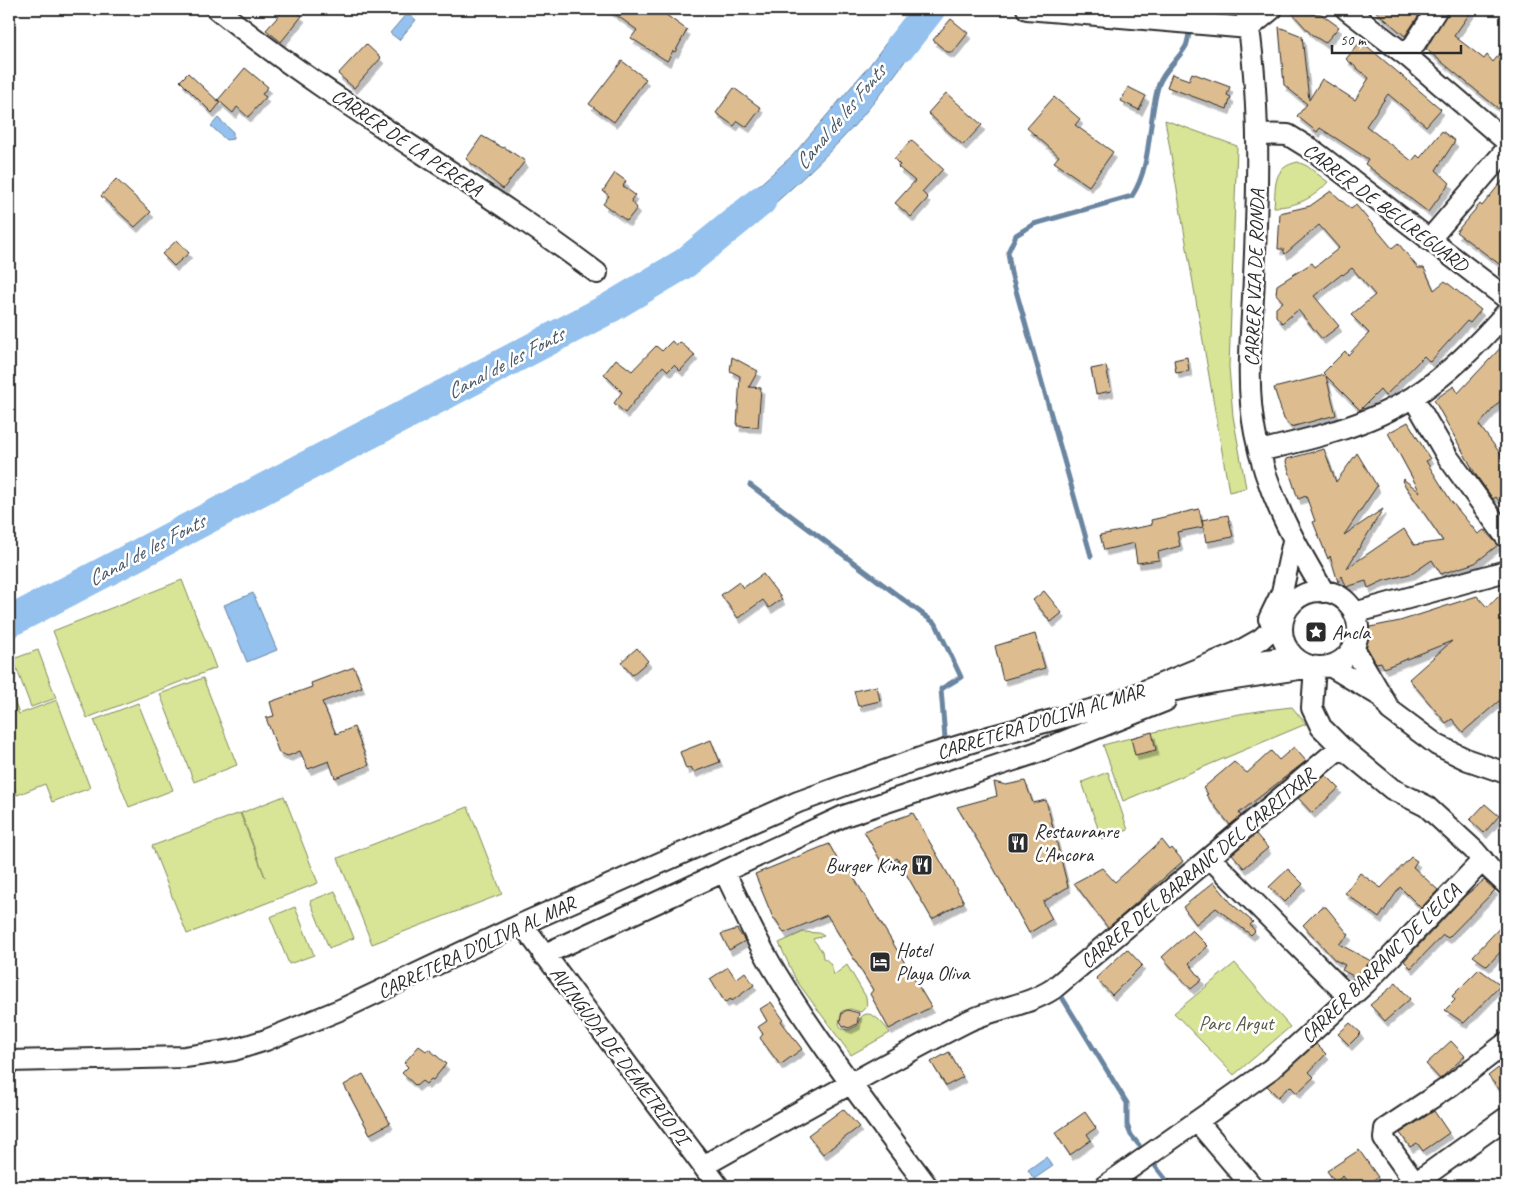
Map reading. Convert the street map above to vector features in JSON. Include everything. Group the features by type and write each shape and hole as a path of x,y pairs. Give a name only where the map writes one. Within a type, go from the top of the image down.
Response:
{"street":[{"name":"CARRER DE LA PERERA","path":"217,9 252,36 403,141 551,238 597,273"},
{"path":"1027,9 1192,24 1247,18 1272,9"},
{"path":"1346,9 1407,56 1506,141"},
{"path":"1407,56 1437,9"},
{"name":"CARRER VIA DE RONDA","path":"1247,18 1259,134 1250,385 1253,423 1259,452 1275,502 1293,541 1324,592"},
{"name":"CARRER DE BELLREGUARD","path":"1259,134 1282,134 1294,138 1314,151 1506,298"},
{"path":"1428,240 1506,150"},
{"path":"1259,452 1336,431 1378,416 1413,397 1458,363 1506,313"},
{"path":"1413,397 1450,460 1506,537"},
{"path":"1182,675 1213,654 1252,635 1267,622 1277,606 1282,592 1293,541"},
{"name":"CARRER VIA DE RONDA","path":"1293,541 1294,601"},
{"path":"1354,614 1506,571"},
{"path":"1113,704 1215,682 1319,667 1344,659 1354,647 1358,624 1354,614 1342,599 1324,592 1304,595 1294,601 1283,619 1283,641 1293,656 1319,667 1384,698"},
{"name":"CARRETERA D'OLIVA AL MAR","path":"926,756 992,736 1113,704 1249,647 1283,619"},
{"path":"1354,647 1390,710 1437,745 1468,760 1506,773"},
{"name":"CARRETERA D'OLIVA AL MAR","path":"1182,675 1248,661 1293,656"},
{"path":"1319,667 1314,713 1321,727 1341,747 1392,789 1426,806 1506,884"},
{"path":"543,955 844,816 1035,753 1165,701"},
{"name":"CARRER DEL BARRANC DEL CARRITXAR","path":"703,1166 851,1082 967,1021 1036,999 1053,989 1341,747"},
{"name":"CARRETERA D’OLIVA AL MAR","path":"9,1061 185,1057 234,1050 266,1040 335,1012 522,924 798,802 926,756"},
{"path":"1210,858 1350,998"},
{"name":"CARRER BARRANC DE L'ELCA","path":"1105,1186 1271,1069 1328,1015 1350,998 1483,860"},
{"path":"724,871 774,970 813,1031 927,1186"},
{"name":"AVINGUDA DE DEMETRIO PI","path":"522,924 543,955 718,1186"},
{"path":"1506,1043 1450,1086 1385,1129 1384,1139 1413,1184 1506,1118"},
{"path":"1197,1121 1252,1186"}],"green space":[{"path":"1165,120 1237,146 1229,367 1233,416 1246,488 1229,492"},
{"path":"1298,162 1307,166 1328,182 1311,197 1290,205 1274,207 1277,178 1284,168"},
{"path":"182,580 216,668 87,718 53,631"},
{"path":"38,650 56,698 31,707 13,659"},
{"path":"203,678 237,765 194,782 160,694"},
{"path":"9,687 19,714 57,700 90,788 52,802 45,784 17,795 11,779 9,780"},
{"path":"138,703 173,790 129,807 94,720"},
{"path":"1292,707 1306,724 1123,801 1103,745 1220,717"},
{"path":"1108,772 1128,830 1102,840 1082,782"},
{"path":"284,796 318,883 187,934 152,846 240,813 265,877 241,813"},
{"path":"468,807 502,894 372,944 338,858"},
{"path":"335,891 354,938 329,948 310,901"},
{"path":"295,907 314,955 289,964 270,917"},
{"path":"803,932 819,933 824,936 813,939 822,951 823,958 831,965 834,975 847,965 866,997 867,1006 861,1012 850,1009 842,1011 839,1024 842,1029 849,1030 857,1026 860,1019 868,1014 878,1019 890,1033 851,1055 796,980 779,943"},
{"name":"Parc Argut","path":"1235,963 1290,1027 1234,1075 1174,1013"}],"water":[{"path":"909,12 939,14 887,85 854,126 826,156 735,238 721,219 792,156 869,66"},
{"path":"407,13 416,20 399,40 390,33"},
{"path":"218,118 233,132 233,139 226,140 211,126"},
{"path":"253,593 277,650 247,662 224,605"},
{"path":"1046,1157 1053,1166 1034,1179 1028,1170"}],"building":[{"path":"285,9 292,9 302,16 281,42 266,30"},
{"path":"608,9 658,9 687,30 675,52 673,51 667,61 631,38 637,30"},
{"path":"1373,9 1417,9 1421,12 1405,36"},
{"path":"1449,9 1473,9 1454,36 1484,59 1487,55 1493,62 1506,46 1506,115 1426,49"},
{"path":"1291,12 1321,14 1339,27 1325,43 1311,34"},
{"path":"951,19 968,33 953,52 947,52 933,40"},
{"path":"1279,27 1302,36 1309,100 1322,79 1355,100 1369,78 1346,59 1361,41 1441,109 1426,126 1388,94 1366,126 1412,161 1417,155 1420,158 1442,131 1455,141 1436,170 1450,183 1428,212 1365,164 1368,159 1320,128 1317,132 1297,116 1307,104 1284,85"},
{"path":"366,44 381,58 354,88 338,74"},
{"path":"622,61 646,79 614,122 589,104"},
{"path":"245,68 268,87 262,94 266,97 248,117 237,107 233,113 218,100"},
{"path":"188,73 220,103 212,113 180,81"},
{"path":"1192,73 1230,87 1227,95 1231,97 1227,109 1167,87 1172,74 1189,80"},
{"path":"1128,87 1146,96 1139,110 1121,101"},
{"path":"734,88 761,108 747,127 738,121 734,126 716,113"},
{"path":"946,93 982,125 963,145 928,113"},
{"path":"1054,97 1080,119 1075,125 1113,152 1089,186 1054,162 1059,156 1027,128"},
{"path":"482,136 504,147 525,161 503,189 466,159"},
{"path":"911,140 943,169 922,192 928,198 911,217 895,203 915,181 898,167 900,165 894,159"},
{"path":"615,173 626,181 623,186 635,195 631,200 637,208 627,221 603,204 609,196 603,191"},
{"path":"1506,176 1506,269 1456,232 1480,204 1482,206"},
{"path":"116,179 151,212 135,227 101,196"},
{"path":"1331,191 1351,209 1356,205 1392,248 1398,243 1418,268 1424,268 1434,290 1445,281 1481,310 1470,323 1467,321 1430,362 1424,356 1385,396 1380,390 1360,410 1326,376 1336,415 1291,427 1284,419 1274,388 1325,375 1323,373 1345,351 1348,355 1369,333 1351,315 1375,295 1352,268 1314,296 1339,326 1322,339 1298,310 1282,323 1276,316 1276,308 1283,302 1276,294 1277,285 1312,263 1315,267 1339,248 1319,225 1285,254 1283,249 1278,249 1280,213 1310,206"},
{"path":"177,240 189,253 174,266 162,254"},
{"path":"672,341 676,346 680,342 695,355 680,371 674,365 668,371 663,366 625,413 614,403 622,392 604,374 616,359 632,371 656,346 662,351"},
{"path":"1506,342 1506,394 1479,425 1506,461 1506,511 1496,497 1493,499 1476,475 1434,400 1454,386 1458,393"},
{"path":"732,357 758,371 749,387 761,388 758,427 737,426 740,376 730,371"},
{"path":"1187,357 1189,371 1176,373 1174,360"},
{"path":"1106,366 1111,391 1096,394 1091,369"},
{"path":"1408,422 1430,459 1426,461 1451,501 1478,534 1484,530 1498,545 1475,563 1441,574 1432,560 1413,573 1383,581 1368,588 1366,581 1346,587 1342,576 1338,582 1330,556 1328,559 1313,522 1315,521 1306,496 1298,499 1286,462 1287,459 1324,449 1336,482 1357,453 1377,486 1344,535 1383,509 1347,568 1404,529 1414,545 1443,541 1402,481 1403,479 1420,492 1388,433"},
{"path":"1199,509 1203,527 1177,532 1180,546 1158,552 1159,560 1137,563 1134,543 1104,550 1100,535 1152,525 1151,520"},
{"path":"1228,515 1233,537 1206,542 1202,520"},
{"path":"763,574 782,599 769,608 763,600 738,618 721,595 739,582 743,588"},
{"path":"1506,590 1506,695 1463,732 1452,719 1446,723 1409,679 1452,641 1384,668 1381,662 1376,663 1364,642 1370,627 1400,621 1477,596 1487,607"},
{"path":"1044,591 1062,613 1051,622 1033,600"},
{"path":"1035,634 1045,668 1003,680 995,646"},
{"path":"637,648 648,661 632,675 621,662"},
{"path":"354,667 362,687 322,702 336,734 354,727 369,765 335,778 329,761 308,769 300,751 288,756 279,753 266,718 274,716 270,702 312,687 311,683"},
{"path":"877,686 880,701 858,706 854,691"},
{"path":"1152,732 1156,750 1135,755 1131,738"},
{"path":"711,740 720,762 694,772 691,767 686,769 680,752"},
{"path":"1294,747 1306,761 1239,813 1241,816 1230,825 1206,795 1208,794 1203,788 1234,762 1247,773 1271,751 1279,760"},
{"path":"1326,775 1339,788 1312,813 1298,798"},
{"name":"Restauranre L'Ancora","path":"1025,781 1033,803 1046,800 1068,887 1043,902 1052,919 1029,933 987,856 957,807 997,796 994,782 1006,785"},
{"path":"1485,804 1499,816 1484,833 1470,820"},
{"name":"Burger King","path":"913,813 964,902 932,919 897,858 884,867 864,831"},
{"path":"1256,834 1268,848 1244,868 1232,854"},
{"path":"1162,840 1183,861 1108,928 1074,883 1102,868 1115,882"},
{"name":"Hotel Playa Oliva","path":"829,844 842,868 847,866 931,1007 889,1029 870,994 873,990 827,915 784,933 773,918 755,874"},
{"path":"1411,857 1417,861 1413,867 1438,890 1421,908 1400,887 1379,918 1345,893 1360,873 1381,888"},
{"path":"1288,869 1303,884 1285,902 1269,887"},
{"path":"1484,880 1495,890 1448,938 1443,935 1411,968 1404,961 1465,896"},
{"path":"1214,882 1233,905 1253,922 1250,925 1255,931 1251,935 1216,908 1196,924 1183,907"},
{"path":"1321,907 1326,907 1349,935 1339,944 1371,961 1355,977 1342,970 1345,965 1335,960 1303,925"},
{"path":"1506,921 1506,946 1487,966 1473,956"},
{"path":"737,929 745,941 729,950 721,934"},
{"path":"1192,930 1208,946 1189,963 1202,980 1191,989 1162,957"},
{"path":"1127,949 1142,965 1112,995 1096,978"},
{"path":"728,967 736,979 745,972 754,985 732,1001 731,999 725,1002 710,979"},
{"path":"1479,969 1501,985 1464,1023 1445,1010 1455,1000 1452,996"},
{"path":"1396,983 1410,999 1385,1021 1370,1005"},
{"path":"771,1002 783,1019 781,1021 802,1049 780,1065 760,1038 763,1034 758,1027 767,1021 760,1009"},
{"path":"847,1010 859,1013 857,1024 849,1028 843,1026 840,1021 842,1013"},
{"path":"1350,1023 1361,1033 1349,1045 1338,1034"},
{"path":"1451,1041 1465,1056 1440,1079 1426,1064"},
{"path":"1316,1044 1326,1054 1309,1072 1314,1077 1297,1093 1290,1086 1278,1097 1267,1086"},
{"path":"419,1046 426,1051 429,1049 446,1064 433,1080 431,1079 426,1084 422,1081 416,1086 402,1073 408,1067 404,1063"},
{"path":"949,1052 963,1077 946,1086 931,1062"},
{"path":"1506,1062 1506,1097 1488,1076"},
{"path":"363,1074 390,1123 370,1134 344,1085"},
{"path":"843,1109 859,1127 823,1154 808,1135"},
{"path":"1434,1111 1449,1133 1423,1151 1417,1143 1410,1147 1400,1133"},
{"path":"1085,1112 1096,1128 1087,1134 1091,1140 1070,1155 1055,1133"},
{"path":"1359,1150 1378,1177 1364,1186 1350,1186 1343,1176 1335,1182 1327,1171"}],"waterway":[{"name":"Canal de les Fonts","path":"901,46 930,9"},
{"path":"1192,19 1194,9"},
{"path":"1091,556 1011,273 1008,252 1016,235 1034,224 1132,196 1139,183 1147,156 1155,98 1159,84 1164,74 1186,46 1190,28"},
{"name":"Canal de les Fonts","path":"9,622 606,310 685,263 761,201"},
{"path":"750,485 936,624 961,677 941,689 945,738 940,744"},
{"path":"1060,994 1127,1103 1127,1125 1131,1135 1139,1145"},
{"path":"1156,1167 1171,1186"}],"place":[{"name":"Ancla","path":"1316,632"},
{"name":"Restauranre L'Ancora","path":"1018,843"},
{"name":"Burger King","path":"922,865"},
{"name":"Hotel Playa Oliva","path":"880,962"}]}
